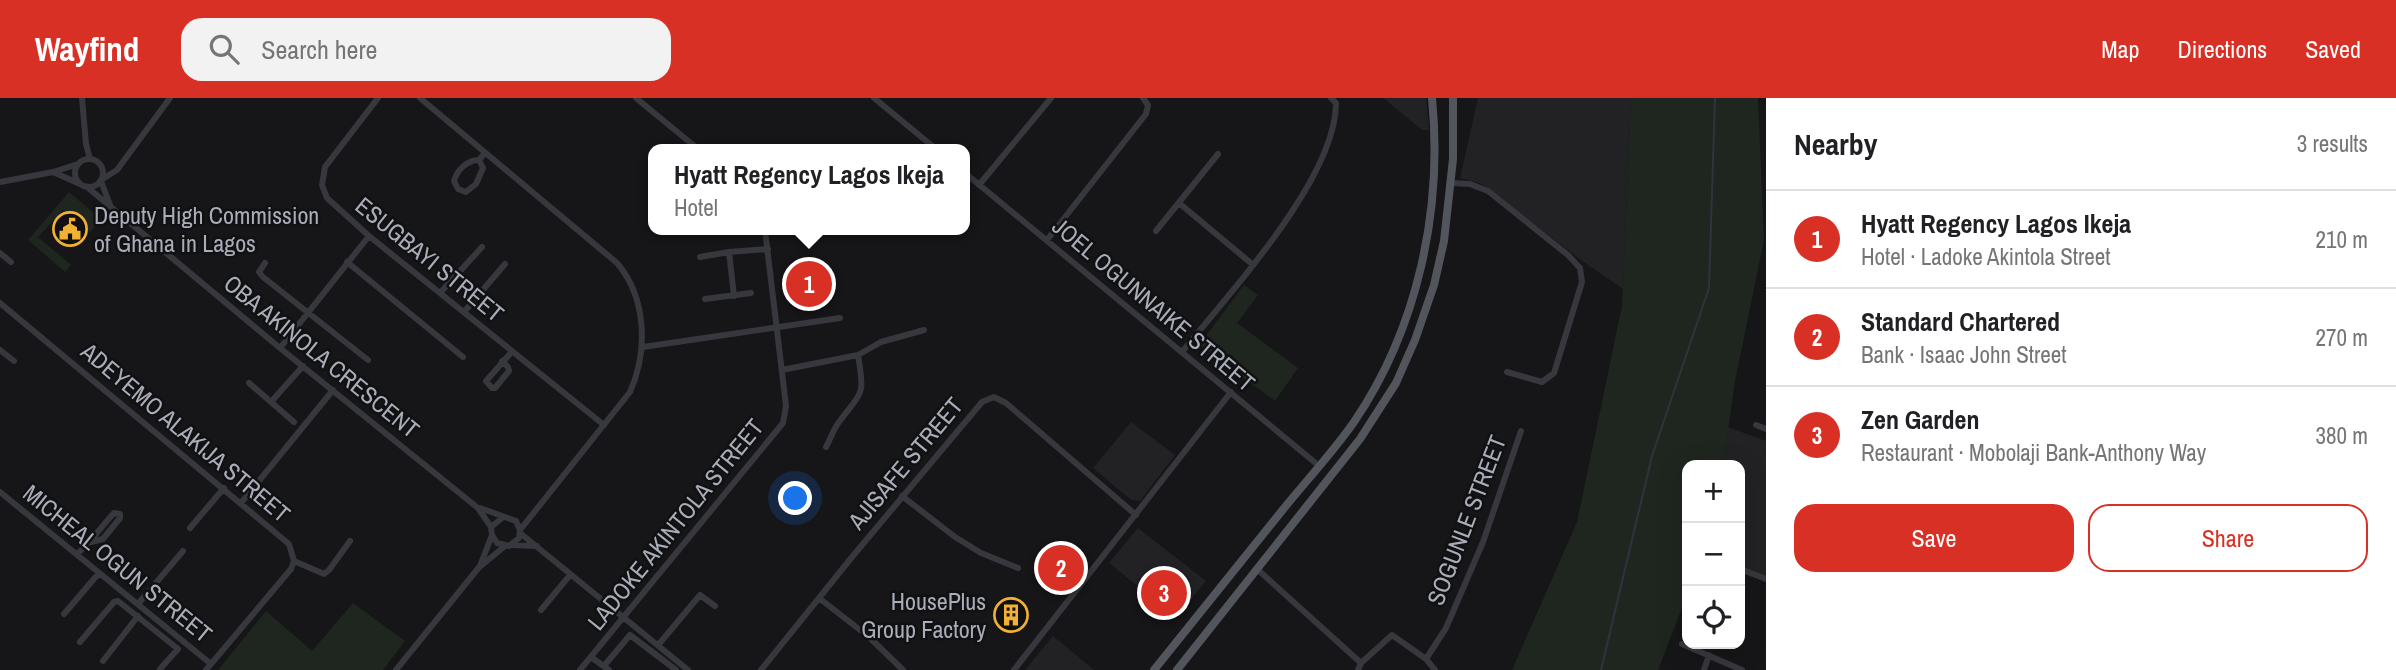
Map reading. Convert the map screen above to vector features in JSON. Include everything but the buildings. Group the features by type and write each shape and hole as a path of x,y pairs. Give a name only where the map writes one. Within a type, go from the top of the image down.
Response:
{"main road":[{"path":"1154,670 1354,421 1388,359 1406,317 1425,249 1432,209 1436,156 1432,98"},
{"path":"1177,670 1360,439 1396,383 1415,340 1434,285 1444,241 1455,120 1453,98"}],"street":[{"path":"82,98 90,159 101,166 113,168 121,164"},
{"path":"86,144 75,173 84,186 94,187 114,173 170,98"},
{"name":"ESUGBAYI STREET","path":"378,98 325,167 322,176 323,192 327,198 369,236 604,425"},
{"path":"396,670 480,566 509,545 631,392 638,374 643,347 638,310 625,272 540,196 420,98"},
{"path":"636,98 692,144"},
{"path":"874,98 930,144"},
{"path":"979,185 1051,98"},
{"path":"1046,240 1146,114 1148,104 1143,98"},
{"path":"1182,352 1301,199 1315,175 1336,122 1336,103 1331,98"},
{"path":"479,160 483,167 476,184 466,192 458,189 454,181 456,175 470,161 479,160 485,153"},
{"path":"1156,231 1218,154"},
{"path":"0,182 52,172 90,159"},
{"path":"101,166 101,181"},
{"name":"OBA AKINOLA CRESCENT","path":"52,172 84,186 111,207 478,508"},
{"name":"JOEL OGUNNAIKE STREET","path":"970,177 1318,465"},
{"name":"OBA AKINOLA CRESCENT","path":"101,181 111,207"},
{"path":"1451,183 1470,184 1488,191 1568,255 1580,268 1582,282 1554,373 1542,382 1507,372"},
{"path":"1179,203 1252,264"},
{"name":"LADOKE AKINTOLA STREET","path":"580,670 783,423 786,406 766,235"},
{"path":"280,348 369,236"},
{"path":"440,293 482,247"},
{"path":"700,257 768,249"},
{"path":"729,252 734,296"},
{"path":"0,253 11,262"},
{"path":"347,262 463,357"},
{"path":"265,263 259,272 263,277 368,360"},
{"path":"464,312 505,264"},
{"path":"705,299 751,293"},
{"name":"ADEYEMO ALAKIJA STREET","path":"0,303 289,544 294,561 291,569 206,670"},
{"path":"643,347 778,325 840,318"},
{"path":"782,370 858,355 881,342 925,330"},
{"path":"0,350 15,361"},
{"path":"502,362 509,355"},
{"path":"826,447 834,430 861,394 862,376 858,355"},
{"path":"271,402 303,366"},
{"path":"249,383 294,422"},
{"path":"241,502 333,390"},
{"path":"1014,670 1231,392"},
{"name":"AJISAFE STREET","path":"761,670 982,402 994,397 1006,403 1136,515"},
{"path":"1756,425 1766,429"},
{"name":"SOGUNLE STREET","path":"1426,659 1446,628 1483,542 1521,431"},
{"path":"190,528 224,488"},
{"name":"MICHEAL OGUN STREET","path":"0,492 211,664"},
{"path":"902,496 955,537 981,553 1018,568"},
{"path":"478,508 511,518 520,531 570,575 688,670"},
{"path":"478,508 491,527 497,543 537,546"},
{"path":"77,554 91,542 103,540 120,518 119,512 114,513 93,535 91,542"},
{"path":"491,527 502,517"},
{"path":"480,566 492,535"},
{"path":"294,561 324,574 350,541"},
{"path":"138,604 183,551"},
{"path":"1257,569 1360,666 1392,635 1426,659 1435,670"},
{"path":"1745,571 1766,579"},
{"path":"64,614 99,573"},
{"path":"541,610 570,575"},
{"path":"659,645 700,595 715,606"},
{"path":"819,598 869,638 903,670"},
{"path":"79,642 116,601 184,654"},
{"path":"103,661 138,616"},
{"path":"159,633 164,626"},
{"path":"591,657 606,668 630,635 677,669"},
{"path":"160,669 178,649"},
{"path":"1694,649 1742,670"},
{"path":"1704,670 1709,655"}],"shaded area":[{"path":"1383,98 1426,98 1429,130 1422,130"},
{"path":"1478,98 1631,98 1623,289 1482,184 1460,178"},
{"path":"1631,98 1758,98 1764,240 1735,381 1724,460 1682,460 1682,608 1658,670 1512,670 1577,522 1622,306"},
{"path":"69,192 101,219 90,232 63,210 38,237 71,265 65,272 28,240"},
{"path":"1244,285 1258,295 1237,323 1298,368 1275,401 1199,345"},
{"path":"1131,422 1175,455 1140,501 1131,500 1093,468"},
{"path":"1728,427 1766,441 1766,576 1745,568 1745,460 1724,460"},
{"path":"1138,528 1206,581 1176,617 1109,563"},
{"path":"353,603 405,641 383,670 218,670 266,611 312,651"},
{"path":"1053,636 1094,670 1025,670"}],"waterway":[{"path":"1601,670 1652,456 1709,288 1715,98"}],"place":[{"name":"Deputy High Commission of Ghana in Lagos","path":"70,229"},
{"name":"Hyatt Regency Lagos Ikeja","path":"809,284"},
{"name":"Standard Chartered","path":"1061,568"},
{"name":"Zen Garden","path":"1164,593"},
{"name":"HousePlus Group Factory","path":"1011,615"}]}
